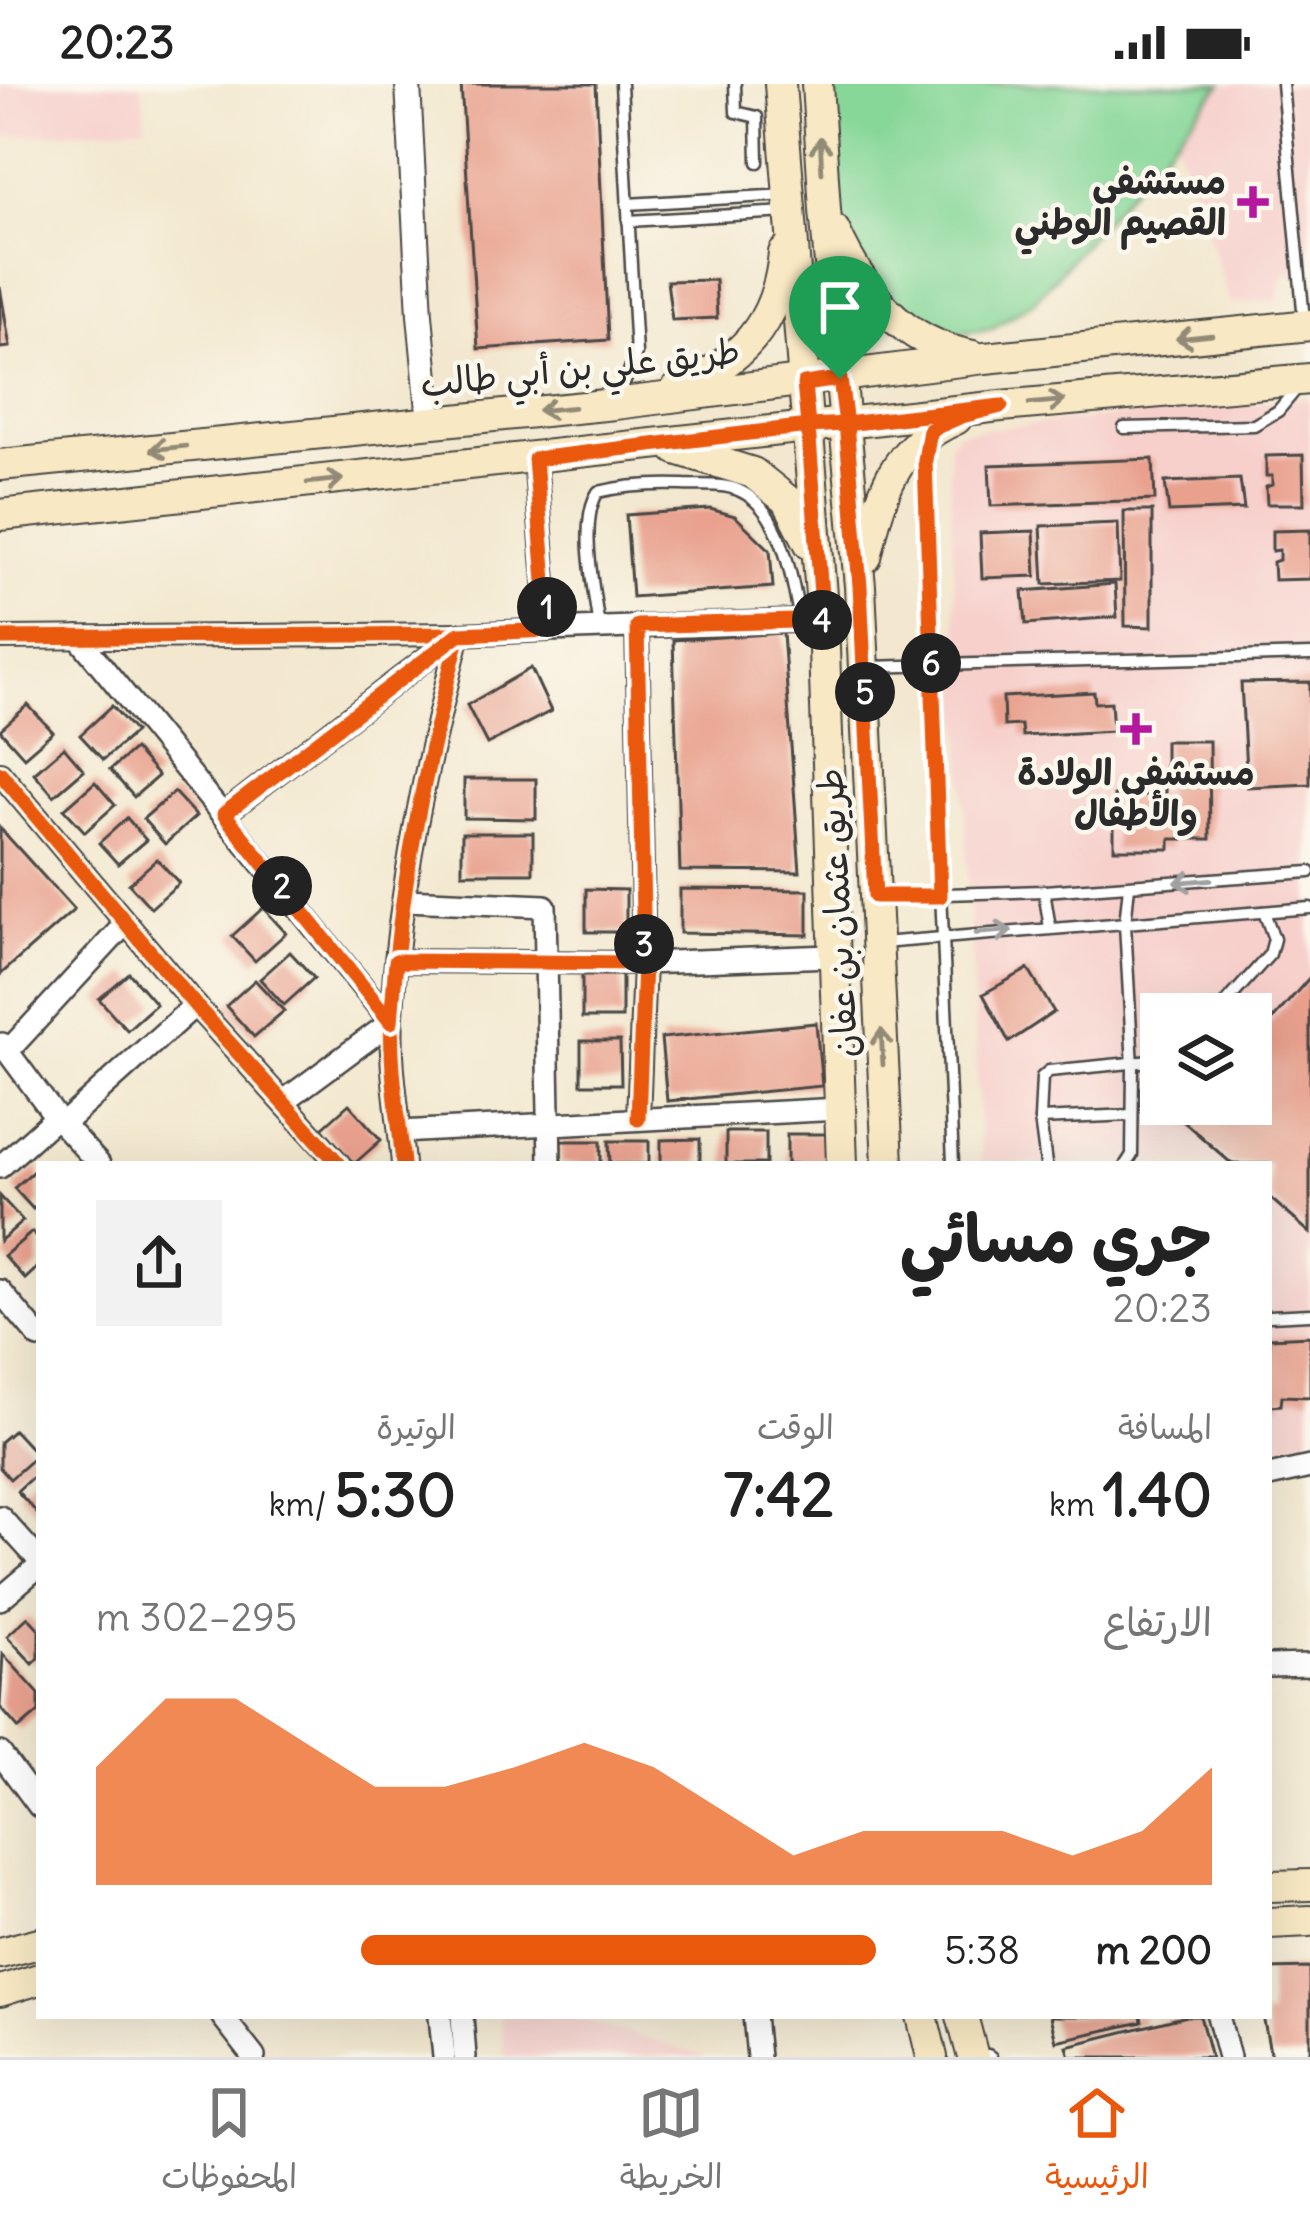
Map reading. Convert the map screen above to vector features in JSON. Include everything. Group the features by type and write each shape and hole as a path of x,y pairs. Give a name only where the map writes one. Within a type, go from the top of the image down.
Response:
{"main road":[{"name":"طريق عثمان بن عفان","path":"817,84 824,210 860,586 888,1161"},
{"name":"طريق عثمان بن عفان","path":"774,88 791,203 783,254 804,384 819,567 812,621 842,1161"},
{"path":"824,210 850,266 877,305 909,331 948,352 985,358"},
{"path":"651,400 726,366 747,345 776,296 783,254"},
{"name":"طريق علي بن أبي طالب","path":"0,465 804,384 985,358 1307,325"},
{"path":"0,514 1001,406 1307,379"},
{"path":"860,586 876,514 895,465 930,430 1001,406"},
{"path":"622,447 683,449 753,473 788,501 819,567"},
{"path":"1272,1886 1310,1885"},
{"path":"1272,1923 1310,1922"},
{"path":"0,1953 36,1943"},
{"path":"0,1991 36,1980"},
{"path":"964,2019 985,2057"},
{"path":"984,2019 985,2057"}],"street":[{"path":"409,84 430,421"},
{"path":"535,459 549,630"},
{"path":"0,638 459,634 812,621"},
{"path":"637,626 644,963 638,1119"},
{"path":"224,814 459,634"},
{"path":"403,1161 391,1022 396,961 432,742 459,634"},
{"path":"78,637 391,1022"},
{"path":"0,773 195,1005 336,1161"},
{"path":"405,900 545,906 550,1161"},
{"path":"97,1161 4,1046 125,924"},
{"path":"396,961 644,963 832,956"},
{"path":"0,1166 195,1005"},
{"path":"284,1101 391,1022"},
{"path":"400,1132 840,1109"},
{"path":"0,1291 36,1333"},
{"path":"1272,1475 1310,1467"},
{"path":"0,1517 36,1559"},
{"path":"0,1599 36,1566"},
{"path":"1272,1666 1310,1665"},
{"path":"0,1753 31,1774"},
{"path":"224,2019 254,2057"},
{"path":"440,2019 444,2057"},
{"path":"462,2019 465,2057"},
{"path":"754,2019 758,2057"},
{"path":"1219,2019 1228,2057"}],"lane":[{"path":"615,404 636,354 621,84"},
{"path":"735,84 736,112 758,117 758,163"},
{"path":"1282,84 1303,227 1307,325"},
{"path":"627,204 791,203"},
{"path":"628,221 791,203"},
{"path":"1124,428 1254,424 1278,411 1307,379"},
{"path":"1157,393 1176,427"},
{"path":"930,430 925,460 931,665 952,1161"},
{"path":"598,628 591,502 598,492 629,484 732,487 756,502 775,531 812,621"},
{"path":"864,667 1310,656"},
{"path":"875,896 1044,891 1310,872"},
{"path":"1128,1161 1132,1155 1133,1066 1125,924 1129,886"},
{"path":"1044,891 1050,928"},
{"path":"877,943 1310,908"},
{"path":"1235,993 1270,955 1274,939 1264,912"},
{"path":"1046,1161 1040,1083 1048,1071 1140,1064"},
{"path":"1040,1119 1132,1115"},
{"path":"1272,1316 1310,1315"}],"shaded area":[{"path":"0,84 141,84 146,126 0,137"},
{"name":"مستشفي القصيم الوطني","path":"1215,84 1310,84 1310,271 1285,272 1278,301 1230,303 1174,134"},
{"name":"مستشفى الولادة والأطفال","path":"1310,397 1310,1440 1272,1449 1272,1161 981,1161 948,444 958,432"},
{"path":"500,2019 581,2019 707,2057 505,2057"}],"green space":[{"path":"833,84 1222,84 1034,301 991,329 943,335 883,300 841,221"}],"building":[{"path":"461,84 596,84 608,340 478,349"},
{"path":"715,280 717,318 672,320 667,281"},
{"path":"0,287 10,347 0,348"},
{"path":"1303,455 1304,504 1267,504 1266,487 1272,485 1272,476 1266,476 1266,456"},
{"path":"1153,459 1155,500 991,506 989,465"},
{"path":"1240,479 1244,509 1169,512 1165,482"},
{"path":"710,509 735,516 770,550 773,587 632,597 626,515"},
{"path":"1124,511 1152,511 1152,627 1125,626"},
{"path":"1118,523 1120,581 1044,584 1041,526"},
{"path":"1310,530 1310,579 1274,580 1273,562 1279,560 1279,550 1272,551 1272,531"},
{"path":"1034,531 1036,576 982,578 980,533"},
{"path":"1115,584 1117,617 1026,624 1023,591"},
{"path":"783,633 800,872 680,871 673,640"},
{"path":"531,668 551,711 487,744 467,705"},
{"path":"1310,682 1310,784 1247,787 1241,683"},
{"path":"1094,692 1095,703 1111,702 1113,731 1022,736 1021,725 1004,726 1003,697"},
{"path":"28,705 53,732 24,757 0,730"},
{"path":"112,706 135,732 103,760 80,735"},
{"path":"1165,741 1209,741 1210,839 1170,839 1170,849 1114,849 1114,796 1165,795"},
{"path":"64,747 84,770 54,796 34,773"},
{"path":"134,749 158,776 134,797 110,770"},
{"path":"464,779 536,779 536,819 464,818"},
{"path":"95,782 115,805 85,832 64,809"},
{"path":"174,792 196,816 165,844 143,819"},
{"path":"127,818 146,840 118,864 99,843"},
{"path":"0,828 74,910 0,975"},
{"path":"462,833 533,833 533,873 462,873"},
{"path":"157,859 179,883 151,908 129,884"},
{"path":"586,889 626,890 626,932 586,932"},
{"path":"680,889 808,890 808,935 680,933"},
{"path":"263,908 286,933 255,961 232,936"},
{"path":"290,952 314,978 284,1005 260,979"},
{"path":"1028,969 1054,1012 1009,1042 983,994"},
{"path":"129,973 156,1004 127,1030 99,999"},
{"path":"582,975 622,975 622,1018 582,1018"},
{"path":"1310,977 1310,1233 1272,1200 1272,1161 1229,1161 1188,1125 1272,1125 1272,1020"},
{"path":"255,980 284,1011 254,1037 226,1006"},
{"path":"816,1023 822,1086 667,1101 661,1038"},
{"path":"581,1041 620,1041 621,1084 581,1084"},
{"path":"349,1104 381,1140 351,1161 322,1128"},
{"path":"726,1132 766,1132 766,1161 726,1161"},
{"path":"787,1134 827,1134 827,1161 787,1161"},
{"path":"700,1139 700,1161 661,1161 661,1140"},
{"path":"561,1141 601,1141 601,1161 561,1161"},
{"path":"609,1141 649,1141 649,1161 610,1161"},
{"path":"36,1169 33,1209 14,1188"},
{"path":"0,1196 23,1221 0,1241"},
{"path":"32,1232 36,1237 36,1269 25,1279 4,1256"},
{"path":"1310,1336 1310,1397 1282,1396 1281,1405 1272,1406 1272,1338"},
{"path":"14,1430 36,1456 10,1479 0,1468 0,1442"},
{"path":"36,1474 36,1512 17,1491"},
{"path":"28,1617 36,1626 36,1661 33,1664 7,1636"},
{"path":"3,1654 36,1691 36,1715 19,1729 0,1707"},
{"path":"1310,1968 1310,2057 1271,2057 1264,2019 1272,2019 1272,1969"},
{"path":"1051,2019 1142,2019 1142,2022 1056,2041"},
{"path":"1175,2019 1201,2019 1211,2057 1070,2057 1067,2046"}],"cycle path":[{"path":"403,1161 391,1034 395,968 416,824 459,634 549,630 535,459"},
{"path":"637,626 644,963 638,1119"},
{"path":"0,638 459,634"},
{"path":"0,773 195,1005 336,1161"}],"place":[{"name":"مستشفي القصيم الوطني","path":"1253,202"},
{"name":"مستشفى الولادة والأطفال","path":"1136,729"}],"route":[{"path":"840,379 804,384 808,426 535,459 549,630 459,634 224,814 391,1022 396,961 644,963 637,626 823,620 808,426 846,424 860,586 875,896 940,896 925,460 930,430 1001,406 846,424 840,379"}]}
